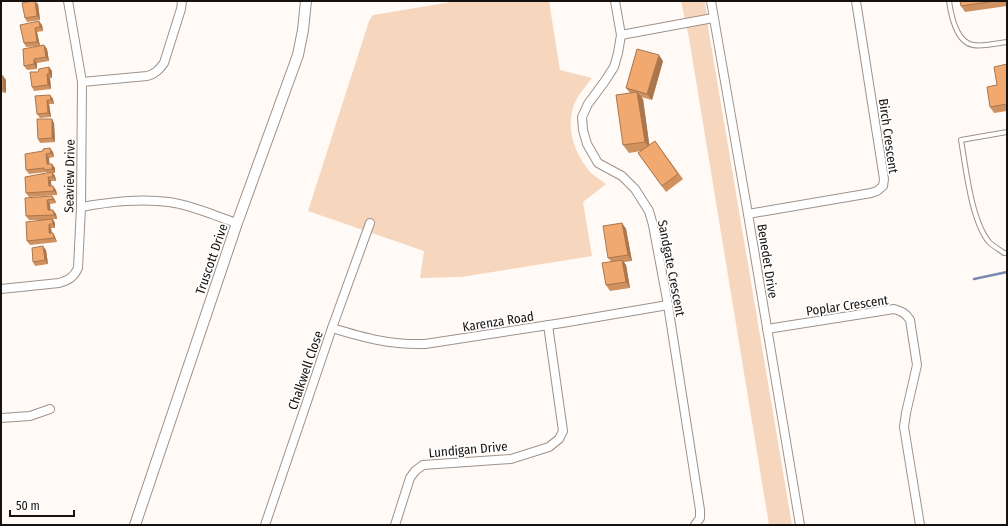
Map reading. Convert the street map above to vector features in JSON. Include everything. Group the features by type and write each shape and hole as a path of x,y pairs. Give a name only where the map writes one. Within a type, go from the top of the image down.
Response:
{"street":[{"name":"Seaview Drive","path":"1,289 59,283 74,276 78,268 81,207 82,82 68,1"},
{"path":"82,82 147,76 160,70 164,63 181,9 182,1"},
{"name":"Truscott Drive","path":"134,525 237,223 298,55 303,30 306,1"},
{"name":"Sandgate Crescent","path":"615,1 621,35 618,53 614,67 606,81 588,104 582,118 583,130 587,144 598,163 622,176 631,185 643,200 649,211 653,225 668,305 700,510 700,518 695,525"},
{"name":"Benedet Drive","path":"711,1 800,525"},
{"name":"Birch Crescent","path":"748,214 871,193 883,186 884,179 856,1"},
{"path":"621,35 713,18"},
{"path":"81,207 121,201 147,200 169,202 181,204 237,223"},
{"name":"Chalkwell Close","path":"265,525 332,328 370,223"},
{"name":"Karenza Road","path":"332,328 372,340 407,345 425,344 668,305"},
{"name":"Poplar Crescent","path":"767,329 894,309 906,314 910,320 917,365 904,427 920,525"},
{"name":"Lundigan Drive","path":"395,525 410,478 424,464 511,459 549,447 559,439 563,430 548,325"},
{"path":"1,418 30,416 50,408"}],"lane":[{"path":"948,1 951,17 963,40 972,45 1007,42"},
{"path":"1007,132 961,140 973,206 980,228 990,242 1004,253 1007,253"}],"shaded area":[{"path":"457,1 549,1 560,70 592,78 574,104 571,133 573,142 581,160 591,173 606,184 583,202 592,256 461,277 420,278 424,251 308,211 369,21 373,15"},
{"path":"681,1 705,1 709,33 792,525 769,525 689,38"}],"building":[{"path":"35,1 37,16 25,18 22,3"},
{"path":"960,1 995,1 961,6"},
{"path":"39,21 40,27 35,28 37,42 24,43 20,25"},
{"path":"44,45 46,57 34,59 34,64 24,66 23,49"},
{"path":"637,49 659,55 647,94 626,88"},
{"path":"1007,64 1007,104 990,107 987,87 997,85 994,67"},
{"path":"49,67 49,74 47,74 48,85 32,87 30,72 38,72 39,69"},
{"path":"1,76 3,76 3,89 1,89"},
{"path":"637,92 645,142 623,145 616,95"},
{"path":"50,95 51,100 47,100 48,113 37,114 35,96"},
{"path":"37,119 52,119 52,138 38,139"},
{"path":"655,141 678,174 662,186 638,153"},
{"path":"50,148 51,153 46,154 47,164 52,164 52,169 45,170 44,168 26,170 25,154 43,151 43,149"},
{"path":"52,172 53,177 48,177 49,186 53,186 54,191 26,193 25,177"},
{"path":"52,196 53,199 47,200 48,210 53,210 54,215 26,216 25,198"},
{"path":"52,219 53,224 49,224 49,233 53,233 54,238 27,241 26,222"},
{"path":"622,223 628,255 608,258 603,226"},
{"path":"43,246 45,260 33,262 32,248"},
{"path":"622,260 626,282 606,285 602,263"}],"waterway":[{"path":"974,279 1007,272"}]}
